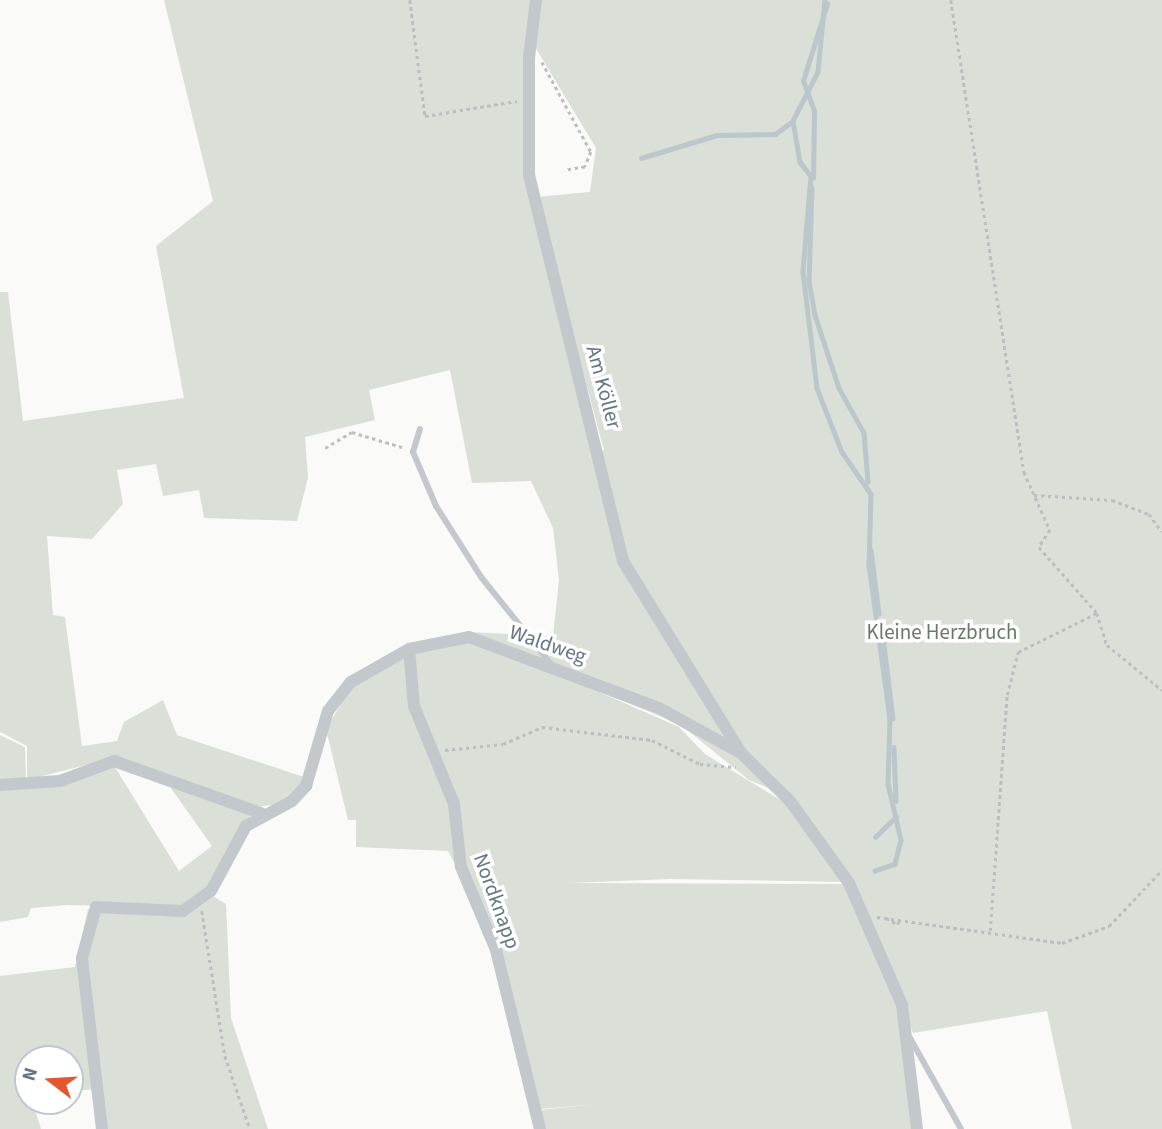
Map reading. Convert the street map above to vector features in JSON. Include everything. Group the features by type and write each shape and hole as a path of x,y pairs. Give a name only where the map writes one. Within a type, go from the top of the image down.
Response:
{"street":[{"name":"Am Köller","path":"537,0 530,50 529,175 623,561 741,753"},
{"name":"Waldweg","path":"261,813 292,801 306,786 328,711 351,682 410,649 469,637 551,664 659,708 741,753 760,768 790,801 866,916 910,1038 917,1129"},
{"name":"Nordknapp","path":"410,649 414,706 454,804 461,867 496,950 540,1129"},
{"path":"0,785 60,781 114,761 261,813 239,833 211,891 183,911 96,907 82,958 102,1129"}],"lane":[{"path":"420,429 413,452 457,541 551,664"},
{"path":"910,1038 961,1129"}],"path":[{"path":"410,0 425,116 528,100"},
{"path":"951,0 1024,472 1050,530 1039,547 1097,613 1107,645 1162,690"},
{"path":"530,50 591,152 585,167 565,170"},
{"path":"325,448 352,432 413,452"},
{"path":"1034,495 1112,500 1149,514 1162,532"},
{"path":"990,931 1006,695 1018,652 1097,613"},
{"path":"432,754 503,744 542,727 652,740 700,764 760,768"},
{"path":"866,916 1062,943 1109,926 1162,870"},
{"path":"199,900 225,1056 250,1129"}],"green space":[{"name":"Kleine Herzbruch","path":"164,0 533,0 525,175 598,451 587,458 604,450 536,197 590,192 596,148 535,47 540,0 1162,0 1162,1129 1072,1129 1047,1011 913,1033 853,882 794,798 749,780 681,725 549,670 679,727 705,754 787,804 844,882 670,879 569,883 846,884 900,1005 913,1129 545,1129 540,1110 595,1104 541,1109 495,939 505,939 494,937 448,851 356,847 356,820 348,820 326,729 353,684 385,662 468,632 553,636 559,580 553,528 531,481 472,483 450,370 369,390 375,420 305,437 308,478 297,521 204,518 199,490 163,496 156,464 117,470 123,504 92,539 47,536 53,615 65,617 82,746 117,741 124,722 163,700 177,735 307,778 298,792 274,805 252,807 113,758 27,780 27,746 0,732 0,292 8,292 23,421 184,398 156,246 213,201"},
{"path":"0,735 25,747 26,780 0,782"},
{"path":"113,764 179,871 212,846 163,777 252,813 208,889 183,908 68,905 31,908 28,917 0,922 0,789"},
{"path":"211,895 226,904 231,1018 268,1129 108,1129 99,1089 84,1090 84,1045 14,1045 14,1115 37,1115 41,1129 0,1129 0,976 75,967 88,909 184,913"}],"waterway":[{"path":"825,0 818,72 793,121 800,162 811,176 803,272 817,388 842,452 871,494 869,565 890,718 888,784 901,840 895,864 875,871"},
{"path":"813,178 814,111 803,81 827,4"},
{"path":"641,158 717,135 775,134 793,121"},
{"path":"812,187 809,281 815,315 839,388 864,433 868,482"},
{"path":"871,550 879,614"},
{"path":"882,629 893,718"},
{"path":"894,747 896,801"},
{"path":"875,837 896,817"}]}
